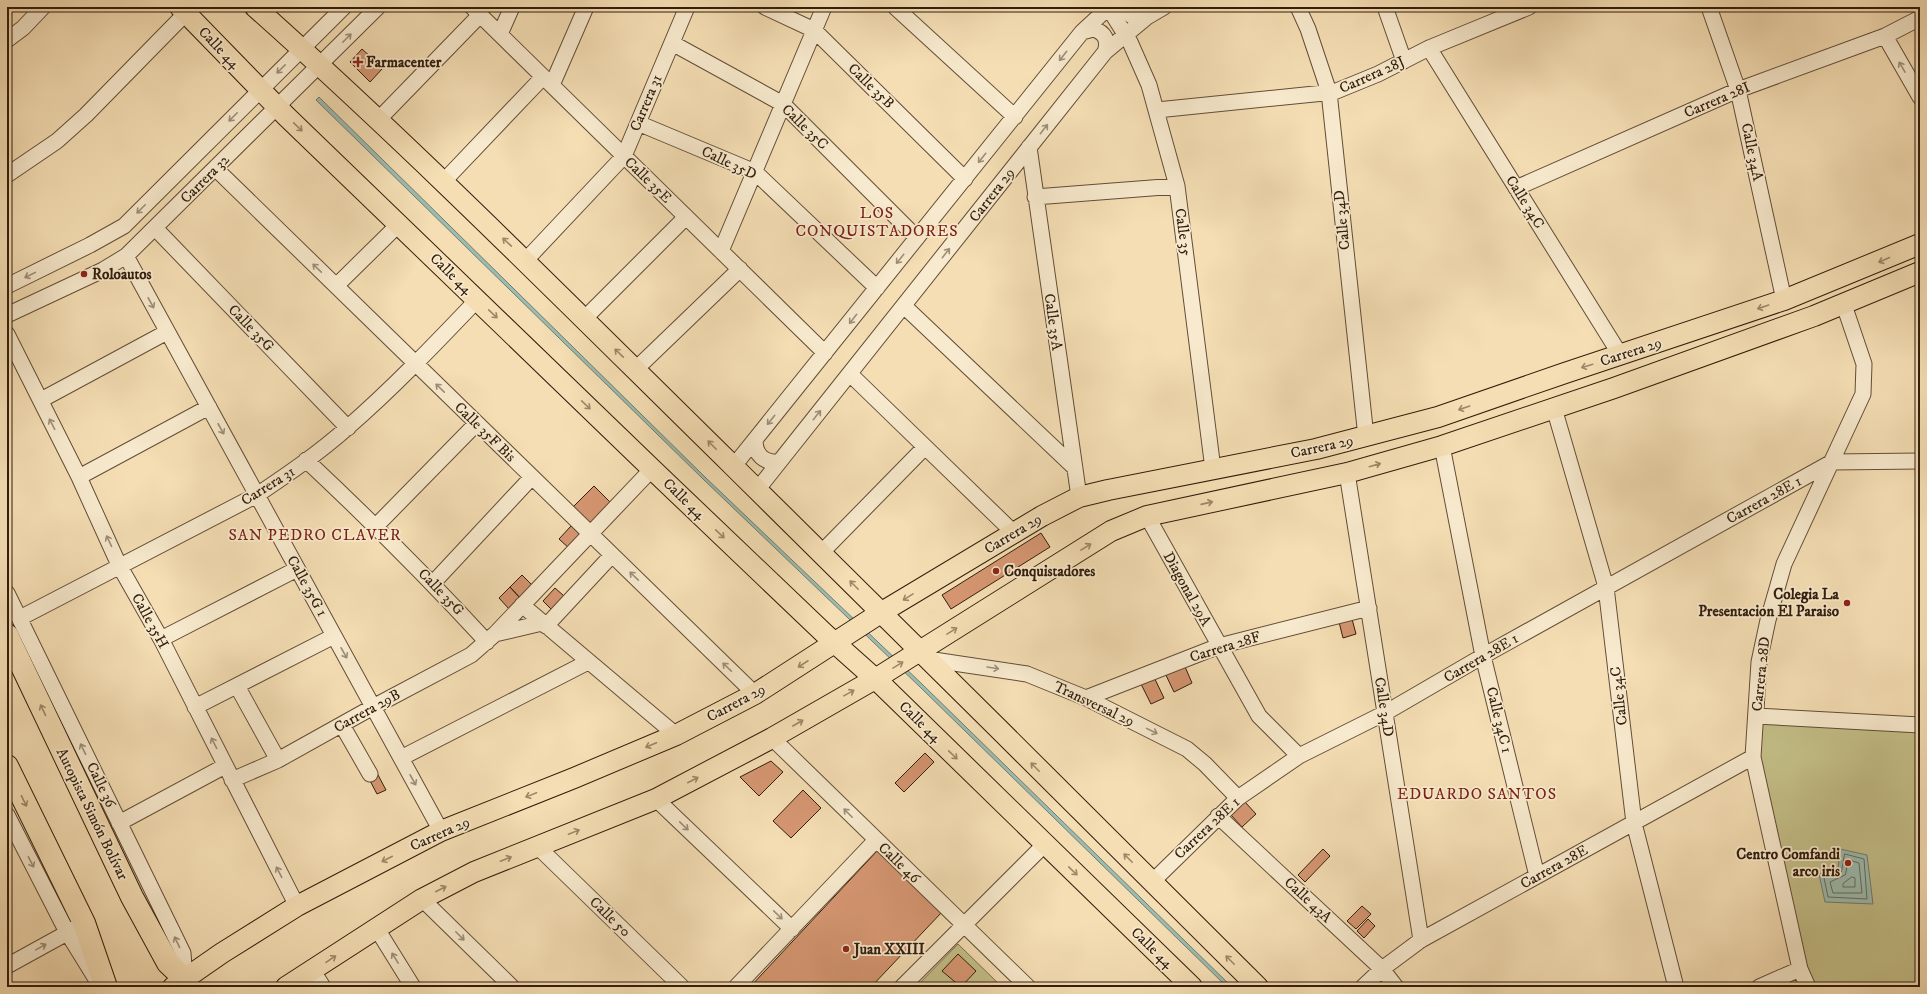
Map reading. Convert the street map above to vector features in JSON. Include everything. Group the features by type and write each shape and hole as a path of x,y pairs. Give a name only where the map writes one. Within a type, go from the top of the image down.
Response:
{"highway":[{"name":"Autopista Simón Bolívar","path":"14,626 132,897 168,963 182,984"},
{"path":"7,766 76,928 106,987"}],"main road":[{"path":"255,7 302,49 526,260 733,467 822,552 920,655 1258,987"},
{"name":"Calle 44","path":"183,10 277,107 652,469 878,677 1045,844 1192,987"},
{"name":"Carrera 29","path":"182,984 222,953 297,906 441,831 574,778 676,735 754,694 880,614 1042,516 1079,497 1366,437 1438,418 1565,373 1621,356 1784,300 1920,244"},
{"name":"Carrera 29","path":"286,987 318,979 377,928 422,899 474,872 656,799 772,738 878,677 920,655 1111,531 1147,516 1347,473 1442,446 1621,386 1844,305 1920,272"}],"street":[{"path":"7,40 23,28 43,7"},
{"name":"Carrera 32","path":"7,286 90,245 124,226 344,7"},
{"name":"Carrera 32","path":"7,315 103,270 126,256 216,169 378,7"},
{"path":"500,34 512,7"},
{"path":"443,182 548,81 586,7"},
{"name":"Carrera 31","path":"526,260 624,156 687,7"},
{"name":"Calle 35B","path":"765,7 814,30 965,179"},
{"path":"721,251 824,7"},
{"path":"895,7 1015,117"},
{"name":"Carrera 29","path":"733,467 1082,32 1108,7"},
{"name":"Calle 35","path":"1108,7 1125,34 1140,65 1157,110 1177,186 1213,469"},
{"path":"1126,7 1130,14 1135,18 1147,17"},
{"name":"Carrera 29","path":"757,490 1105,52 1147,17 1164,7"},
{"name":"Calle 34D","path":"1298,7 1306,24 1329,92 1366,437"},
{"path":"1384,7 1404,61"},
{"name":"Carrera 28J","path":"1157,110 1334,92 1378,74 1429,48 1529,7"},
{"name":"Calle 34A","path":"1709,7 1738,90 1784,300"},
{"path":"7,175 57,141 86,115 183,10"},
{"path":"378,120 476,11"},
{"name":"Calle 35E","path":"476,11 825,353"},
{"name":"Carrera 28I","path":"1516,188 1738,90 1885,36 1920,18"},
{"path":"1082,32 1093,29 1104,35 1106,40 1105,52"},
{"path":"1885,36 1920,97"},
{"name":"Calle 35C","path":"672,43 783,104 917,238"},
{"name":"Calle 34C","path":"1429,48 1621,356"},
{"name":"Calle 35D","path":"638,124 755,172 877,288"},
{"name":"Calle 35A","path":"1029,147 1079,497"},
{"name":"Calle 35F Bis","path":"216,169 754,694"},
{"path":"1035,197 1177,186"},
{"path":"584,319 686,217"},
{"path":"336,286 399,224"},
{"name":"Calle 35G","path":"155,228 348,428"},
{"name":"Calle 35G 1","path":"126,256 441,831"},
{"path":"636,369 740,269"},
{"name":"Carrera 31","path":"14,626 119,565 257,495 348,428 416,364 477,300"},
{"name":"Carrera 28D","path":"1808,987 1800,969 1753,757 1759,662 1768,620 1784,564 1856,411 1864,385 1864,364 1844,305"},
{"path":"904,306 1075,468"},
{"path":"41,400 167,332"},
{"name":"Calle 35H","path":"7,334 79,477 119,565 161,639 297,906"},
{"path":"850,374 1014,533"},
{"path":"79,477 209,407"},
{"name":"Calle 34C","path":"1554,408 1606,587 1634,823 1676,987"},
{"path":"376,526 477,423"},
{"path":"755,440 755,447 761,458 766,461 779,462"},
{"name":"Calle 34C 1","path":"1442,446 1483,656 1537,876"},
{"path":"822,552 925,447"},
{"name":"Calle 35G","path":"306,460 491,638"},
{"path":"1832,462 1920,461"},
{"name":"Carrera 28E 1","path":"1152,882 1238,798 1299,756 1385,714 1483,656 1832,462"},
{"name":"Carrera 29B","path":"232,780 278,760 471,655 491,638 652,469"},
{"name":"Calle 34D","path":"1347,473 1421,940"},
{"path":"433,583 532,477"},
{"name":"Diagonal 29A","path":"1147,516 1259,716 1299,756"},
{"path":"544,625 612,555"},
{"path":"161,639 297,569"},
{"name":"Calle 36","path":"7,593 14,626 119,823 183,953 182,984"},
{"path":"522,605 676,735"},
{"name":"Carrera 28F","path":"1086,698 1219,646 1369,608"},
{"name":"Carrera 29B","path":"491,638 544,625"},
{"path":"195,707 334,636"},
{"name":"Transversal 29","path":"920,655 1027,674 1086,698 1187,749 1205,764 1238,798"},
{"path":"401,758 588,662"},
{"path":"237,686 278,760"},
{"path":"1756,716 1920,725"},
{"path":"342,725 370,774"},
{"name":"Calle 46","path":"772,738 1028,987"},
{"name":"Carrera 28E","path":"1363,987 1382,969 1421,940 1753,757"},
{"path":"119,823 225,766"},
{"path":"656,799 792,928"},
{"path":"7,815 13,843 76,928 101,987"},
{"name":"Calle 43A","path":"1218,816 1382,969 1396,987"},
{"path":"736,987 876,840"},
{"path":"902,987 1045,844"},
{"name":"Calle 50","path":"538,847 682,987"},
{"path":"422,899 512,987"},
{"path":"7,966 76,928"},
{"path":"377,928 413,987"},
{"path":"1759,987 1800,969"}],"shaded area":[{"name":"Centro Comfandi arco iris","path":"1756,716 1920,725 1920,987 1808,987 1753,757"},
{"path":"958,944 1002,987 916,987"}],"water":[{"path":"319,97 705,477 923,685 1232,987 1227,987 920,687 703,479 316,100"},
{"path":"1840,849 1867,855 1873,904 1825,902 1819,874 1838,870"}],"building":[{"path":"362,49 383,68 370,82 350,62"},
{"path":"594,486 614,506 591,529 571,509"},
{"path":"571,526 583,537 571,550 559,539"},
{"name":"Conquistadores","path":"1041,533 1050,547 951,609 942,595"},
{"path":"522,575 534,587 521,599 510,587"},
{"path":"510,587 521,599 510,610 499,598"},
{"path":"555,588 564,596 552,610 543,601"},
{"path":"1352,619 1356,634 1343,638 1339,622"},
{"path":"1183,662 1192,683 1174,692 1164,671"},
{"path":"1152,673 1164,698 1151,704 1139,680"},
{"path":"925,753 934,762 904,792 895,783"},
{"path":"771,761 783,772 759,796 740,777"},
{"path":"377,773 386,790 377,794 368,777"},
{"path":"803,790 821,808 791,838 773,821"},
{"path":"1245,802 1256,814 1242,827 1231,815"},
{"path":"1323,849 1330,856 1305,882 1298,875"},
{"name":"Juan XXIII","path":"877,851 942,912 871,987 750,987"},
{"path":"1362,906 1371,914 1356,929 1347,921"},
{"path":"1368,919 1375,926 1364,938 1357,931"},
{"path":"958,954 976,971 961,987 942,971"}],"place":[{"name":"Farmacenter","path":"358,62"},
{"name":"Roloautos","path":"84,274"},
{"name":"Conquistadores","path":"996,571"},
{"name":"Colegia La Presentacion El Paraiso","path":"1847,603"},
{"name":"Centro Comfandi arco iris","path":"1848,863"},
{"name":"Juan XXIII","path":"846,949"}],"district":[{"name":"LOS CONQUISTADORES","path":"877,222"},
{"name":"SAN PEDRO CLAVER","path":"315,535"},
{"name":"EDUARDO SANTOS","path":"1477,794"}]}
